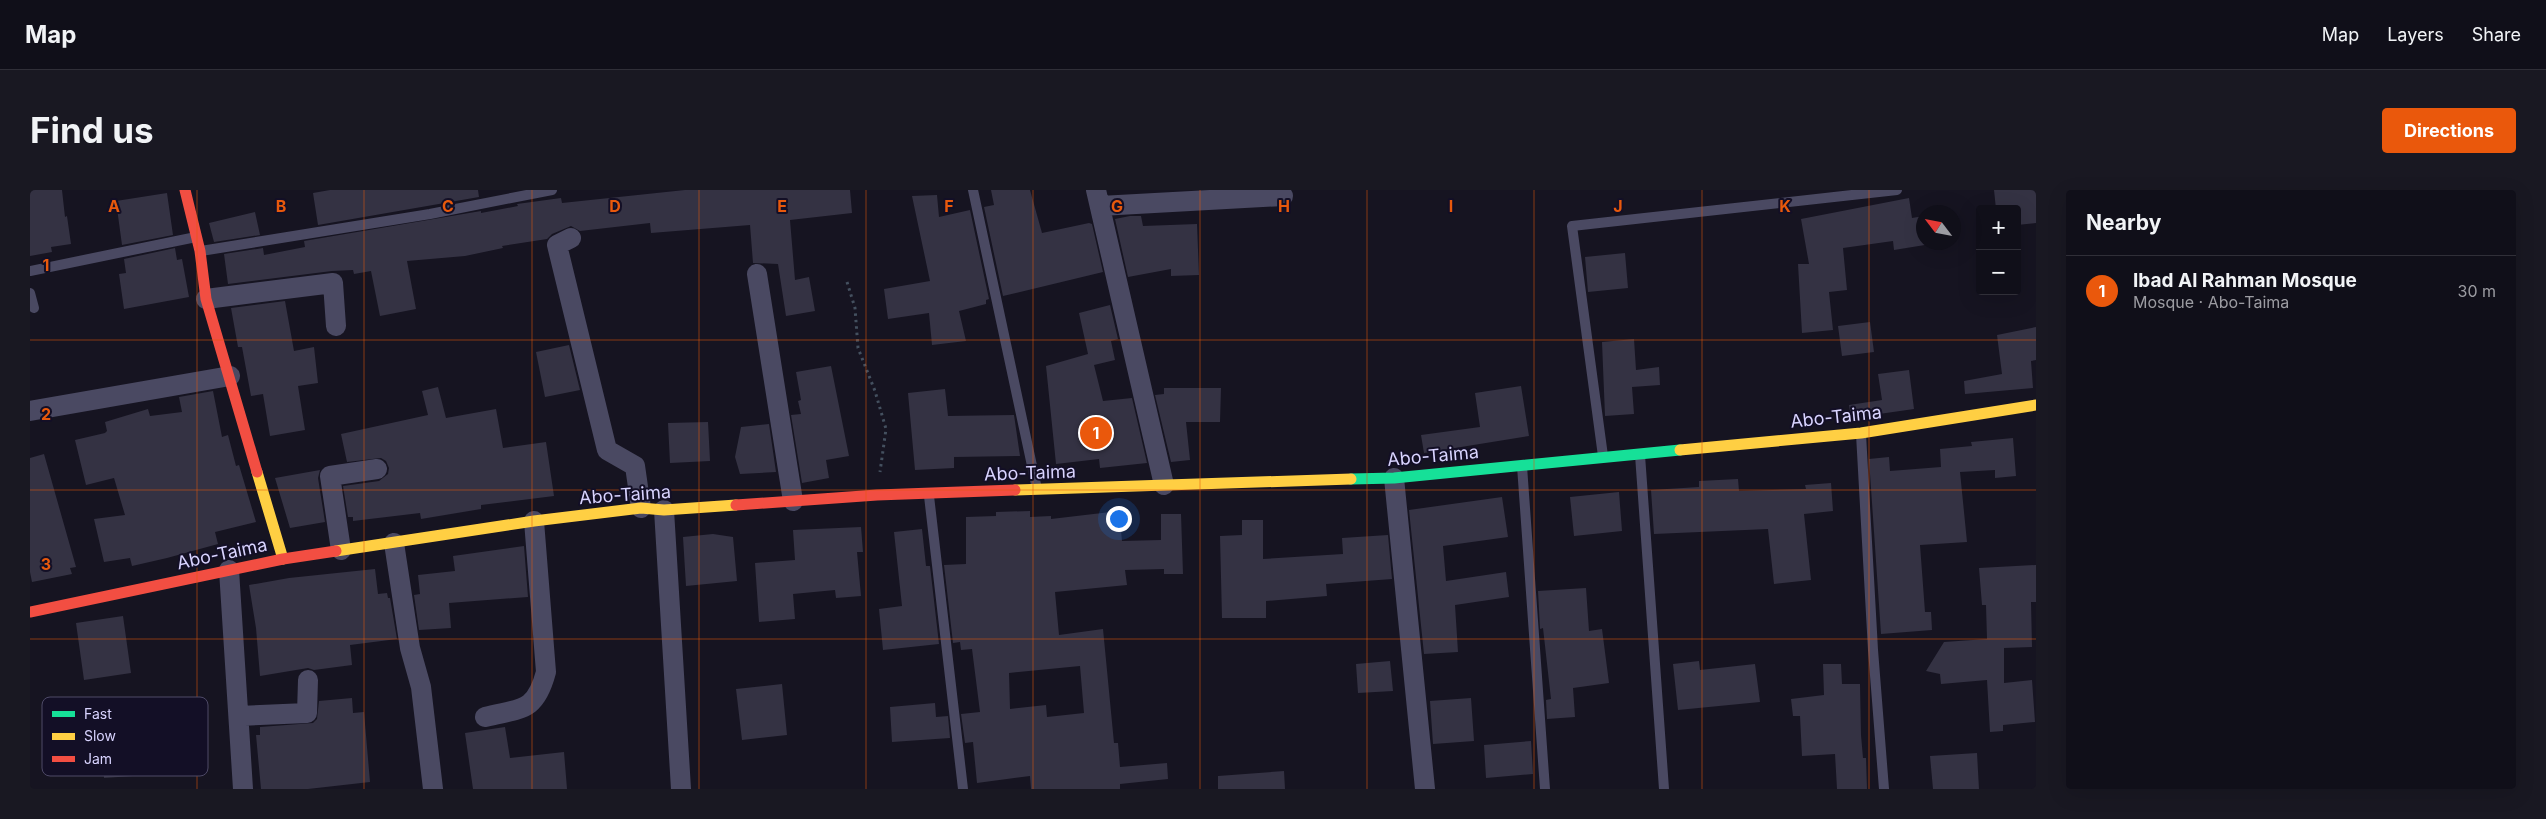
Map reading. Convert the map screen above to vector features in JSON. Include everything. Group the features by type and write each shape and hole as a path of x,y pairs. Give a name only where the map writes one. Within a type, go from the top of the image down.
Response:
{"street":[{"path":"185,190 200,251 206,299 284,559"},
{"path":"1164,485 1098,198 1259,193 1283,196"},
{"path":"571,238 557,245 607,450 635,466 641,508"},
{"path":"757,274 793,501"},
{"path":"206,299 333,283 336,326"},
{"path":"30,412 230,376"},
{"name":"Abo-Taima","path":"30,611 284,559 534,521 641,508 664,510 877,495 1394,478 1604,456 1861,433 2036,406"},
{"path":"341,550 330,476 377,469"},
{"path":"1394,478 1425,789"},
{"path":"664,510 681,789"},
{"path":"485,717 528,706 540,693 546,672 534,521"},
{"path":"394,543 410,648 421,687 433,789"},
{"path":"229,570 243,789"},
{"path":"239,716 308,713 308,680"}],"lane":[{"path":"200,251 430,214 552,190"},
{"path":"973,190 1037,490"},
{"path":"1604,456 1572,226 1897,190"},
{"path":"30,271 197,237"},
{"path":"30,293 34,308"},
{"path":"1861,433 1872,650 1884,789"},
{"path":"1640,454 1664,789"},
{"path":"1522,465 1545,789"},
{"path":"929,494 963,789"}],"path":[{"path":"847,282 855,308 858,348 875,391 886,429 877,495"}],"building":[{"path":"30,190 62,190 71,244 51,247 52,252 30,256"},
{"path":"330,190 478,190 479,197 318,225 313,193"},
{"path":"685,190 850,190 852,213 790,220 795,280 809,277 815,311 786,316 778,264 753,263 750,225 651,233 650,223 580,231 571,226 552,234 547,239 502,246 503,248 465,256 407,261 416,309 380,316 371,271 354,274 353,270 332,271 228,284 224,254 263,248 264,255 305,247 304,241 481,211 481,213 518,206 517,204 561,198 562,203"},
{"path":"991,190 1030,190 1042,233 1089,223 1092,224 1103,272 1003,296 984,207 994,205"},
{"path":"1994,190 2036,190 2036,223 2021,225 2021,205 1996,205"},
{"path":"167,193 173,235 122,245 116,201"},
{"path":"937,195 939,217 970,210 989,299 986,300 986,304 959,311 966,341 932,345 929,313 888,319 884,289 930,281 912,196"},
{"path":"1909,198 1912,218 1916,217 1916,246 1894,250 1893,241 1843,248 1847,290 1829,292 1833,330 1802,333 1798,264 1809,264 1801,219"},
{"path":"255,212 260,235 214,242 209,223"},
{"path":"1141,216 1143,226 1197,224 1199,275 1171,276 1171,269 1128,277 1115,219"},
{"path":"175,248 177,260 182,259 189,297 124,309 119,274 126,273 124,259"},
{"path":"1625,253 1628,288 1588,292 1585,257"},
{"path":"285,301 294,351 314,347 318,383 298,386 305,430 270,436 263,394 251,396 242,347 238,347 231,308"},
{"path":"1110,305 1118,339 1111,341 1115,360 1094,365 1103,401 1132,398 1147,463 1100,468 1099,459 1056,464 1046,366 1088,354 1079,313"},
{"path":"1870,322 1874,352 1842,356 1838,326"},
{"path":"2036,327 2036,360 2031,361 2033,388 1965,394 1964,381 2002,374 1997,335"},
{"path":"1634,339 1636,370 1659,367 1660,385 1632,387 1634,414 1605,416 1602,342"},
{"path":"569,345 580,390 545,397 536,352"},
{"path":"831,366 849,456 826,460 829,478 802,483 791,415 801,414 798,401 801,400 796,372"},
{"path":"1909,370 1914,409 1851,418 1849,405 1882,400 1878,374"},
{"path":"1521,386 1529,436 1424,453 1421,435 1480,427 1475,393"},
{"path":"438,387 446,418 496,409 503,448 546,442 554,496 481,505 481,509 421,519 420,513 353,521 353,517 348,517 343,486 379,481 388,474 389,468 386,461 381,458 347,462 341,434 428,415 422,391"},
{"path":"1164,388 1221,388 1220,422 1186,422 1190,460 1171,462 1155,395 1164,394"},
{"path":"945,389 948,416 1014,415 1020,456 954,457 954,468 915,470 908,393"},
{"path":"213,391 222,437 228,435 236,466 239,465 256,522 215,532 218,544 167,558 132,566 130,558 104,562 94,519 125,515 114,478 86,485 75,440 105,433 107,431 105,422 148,409 150,416 182,412 179,397"},
{"path":"708,422 710,461 670,463 668,423"},
{"path":"769,424 776,472 740,474 735,457 741,427"},
{"path":"2013,438 2016,476 1995,478 1995,470 1960,472 1967,542 1920,545 1925,612 1931,612 1932,630 1881,634 1869,459 1889,457 1890,471 1941,467 1940,449 1972,446 1971,442"},
{"path":"44,454 76,567 70,568 72,574 32,582 30,572 30,458"},
{"path":"320,470 318,478 325,522 290,528 275,478"},
{"path":"1738,479 1739,491 1806,489 1805,485 1831,483 1833,511 1804,514 1811,580 1774,584 1768,529 1654,534 1651,490 1699,487 1699,481"},
{"path":"1619,492 1622,531 1574,536 1570,497"},
{"path":"1502,497 1508,537 1443,546 1446,581 1506,572 1509,597 1455,605 1458,652 1424,654 1409,510"},
{"path":"1030,511 1030,517 1051,516 1051,519 1119,511 1122,541 1161,540 1161,514 1181,514 1183,574 1164,574 1164,569 1125,570 1127,585 1055,592 1059,635 1103,629 1114,743 1118,743 1120,767 1167,763 1168,779 1120,784 1120,789 1031,789 1030,776 977,783 973,742 965,743 961,714 980,712 972,649 961,650 960,642 953,643 944,565 966,564 966,517 996,516 996,512","holes":["1080,666 1084,713 1047,717 1046,705 1010,709 1009,673"]},
{"path":"1242,520 1263,520 1263,559 1343,554 1342,538 1388,535 1392,579 1326,584 1327,596 1266,601 1266,618 1222,618 1220,536 1242,535"},
{"path":"861,527 863,552 857,552 861,596 836,598 835,590 793,594 795,619 759,622 755,563 795,560 793,530"},
{"path":"922,529 926,566 930,566 939,644 883,650 879,609 902,606 894,532"},
{"path":"713,534 733,537 737,581 686,586 683,537"},
{"path":"524,546 528,597 449,603 451,628 419,630 414,595 420,594 418,575 455,571 453,556"},
{"path":"2036,565 2036,602 2031,602 2032,647 2004,648 2004,683 2032,680 2035,722 2003,725 2003,731 1990,732 1987,680 1941,684 1940,674 1926,671 1944,642 1987,639 1986,605 1982,605 1979,568"},
{"path":"375,569 378,594 387,593 388,598 390,598 397,639 350,645 352,665 314,670 308,668 260,676 256,628 249,585 289,578"},
{"path":"1586,588 1589,631 1602,629 1609,683 1573,688 1575,717 1547,719 1546,700 1551,699 1543,628 1540,629 1538,591"},
{"path":"123,616 131,673 84,680 76,623"},
{"path":"1390,661 1393,691 1358,693 1356,664"},
{"path":"1699,661 1700,670 1755,664 1760,702 1678,710 1673,664"},
{"path":"1823,664 1841,664 1842,684 1860,684 1861,735 1863,758 1866,758 1867,789 1837,789 1835,754 1802,756 1800,716 1793,716 1791,699 1824,695"},
{"path":"782,684 787,735 742,740 736,689"},
{"path":"352,698 353,713 364,712 370,782 308,789 261,789 256,735 260,735 260,727 313,723 317,719 319,701"},
{"path":"1471,698 1474,741 1433,744 1430,701"},
{"path":"935,703 936,717 948,716 950,738 892,742 890,707"},
{"path":"505,727 510,758 564,752 567,789 473,789 465,733"},
{"path":"1531,741 1533,774 1486,778 1484,745"},
{"path":"1977,753 1979,789 1933,789 1930,756"},
{"path":"1284,771 1285,789 1218,789 1218,776"},
{"path":"104,776 133,776 104,778"}],"traffic: fast":[{"path":"1351,479 1394,478 1680,450"}],"traffic: slow":[{"path":"1680,450 1861,433 2036,405"},
{"path":"257,472 283,559"},
{"path":"1015,490 1351,479"},
{"path":"336,551 534,521 641,508 664,510 736,505"}],"traffic: jam":[{"path":"185,190 200,251 206,299 257,472"},
{"path":"736,505 877,495 1015,490"},
{"path":"30,612 283,559 336,551"}],"place":[{"name":"Ibad Al Rahman Mosque","path":"1096,433"}]}
